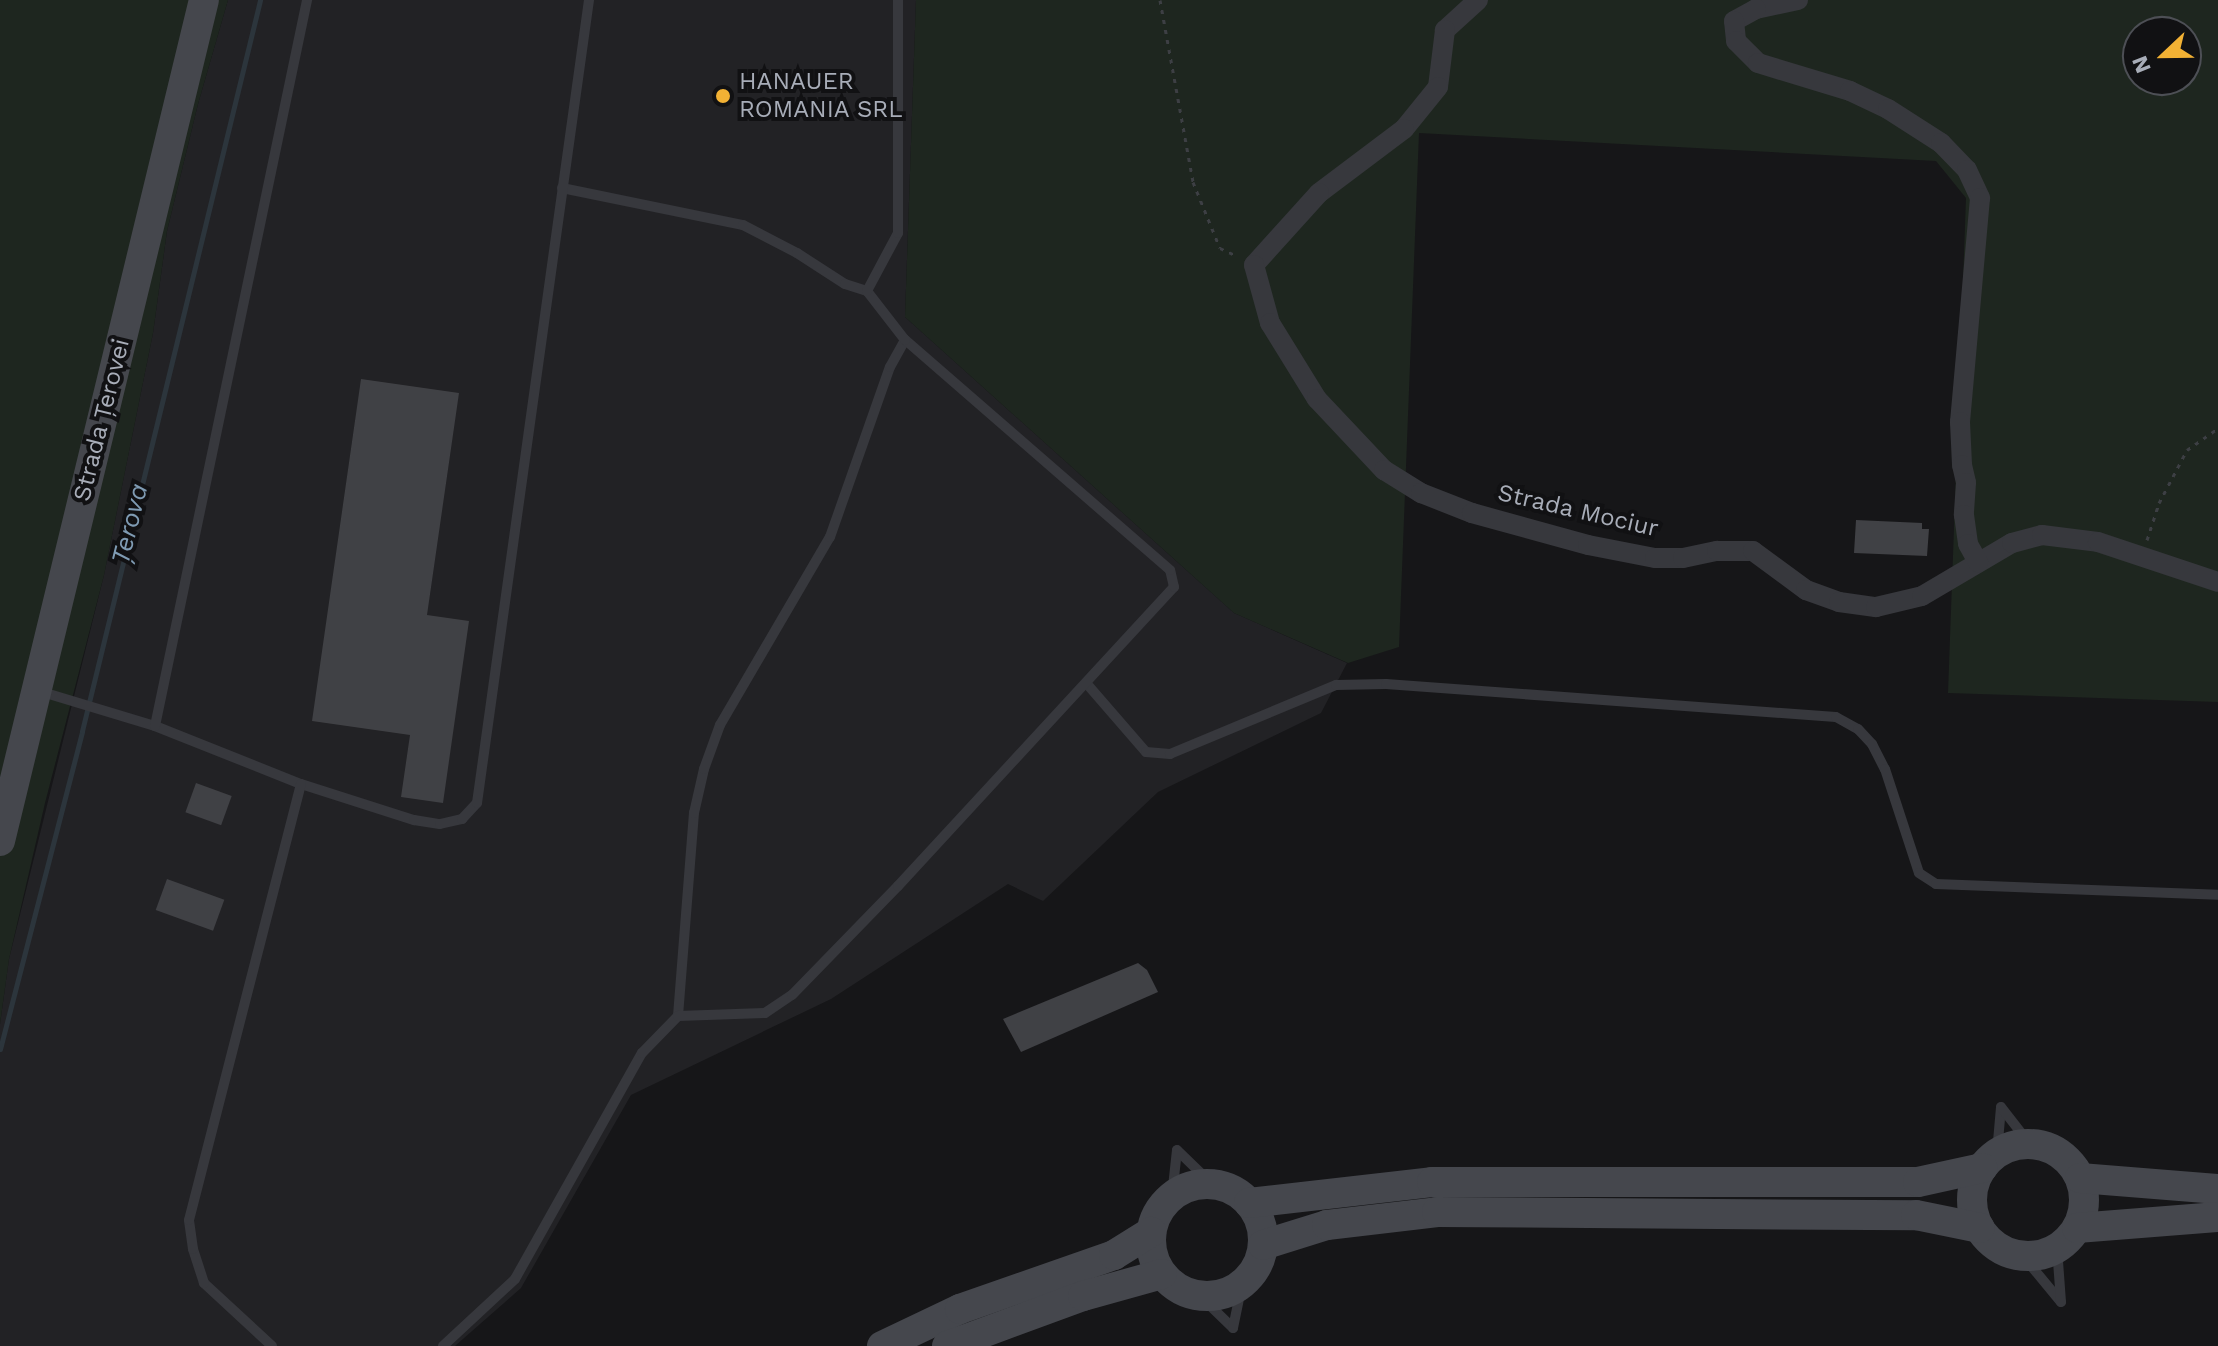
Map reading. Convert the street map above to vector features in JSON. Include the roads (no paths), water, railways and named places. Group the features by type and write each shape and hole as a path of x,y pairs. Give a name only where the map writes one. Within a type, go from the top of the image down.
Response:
{"street":[{"name":"Strada Țerovei","path":"0,841 50,694 204,0"},
{"name":"Strada Mociur","path":"1478,0 1445,30 1438,87 1404,129 1319,193 1254,265 1270,323 1317,399 1384,470 1421,493 1472,513 1588,545 1655,558 1683,558 1717,551 1753,551 1806,590 1851,604 1876,607 1922,596 2012,543 2042,535 2074,536 2142,555 2218,582"},
{"path":"1798,0 1756,9 1734,21 1736,41 1758,63 1850,91 1888,109 1941,143 1967,170 1980,198 1960,422 1966,483 1964,515 1968,544 1978,562"},
{"path":"1249,1203 1432,1182 1918,1182 1990,1160 2029,1143 2060,1153 2080,1178 2083,1212 2067,1238"},
{"path":"1990,1160 1972,1198 1980,1228 1991,1241 2022,1255 2040,1255 2067,1238 2218,1217"},
{"path":"2080,1178 2218,1189"},
{"path":"1212,1184 1226,1187 1249,1203 1257,1216 1263,1245 1259,1260 1242,1284 1229,1292 1200,1296 1185,1292 1162,1274 1154,1261 1151,1232 1162,1206 1172,1196 1184,1188 1212,1184"},
{"path":"1263,1245 1327,1225 1437,1212 1788,1221 1916,1215 1980,1228"},
{"path":"882,1346 1065,1265 1114,1255 1151,1232"},
{"path":"947,1346 1083,1296 1162,1274"}],"lane":[{"path":"155,726 307,0"},
{"path":"50,694 155,726 301,784 414,820 440,824 462,819 477,803 589,0"},
{"path":"867,291 898,233 898,0"},
{"path":"562,188 743,225 845,284 867,291 905,340 1170,570 1174,587 1087,684 792,995 765,1013 678,1016"},
{"path":"443,1346 515,1279 642,1053 678,1016 694,813 704,769 720,725 830,537 890,367 905,340"},
{"path":"1087,684 1146,752 1170,754 1336,685 1400,685 1836,717 1858,729 1872,744 1885,769 1919,873 1936,884 2218,895"},
{"path":"272,1346 204,1283 193,1249 189,1220 301,784"},
{"path":"2022,1255 2061,1302 2067,1238"}],"waterway":[{"name":"Țerova","path":"0,1049 82,731 260,0"}],"place":[{"name":"HANAUER ROMANIA SRL","path":"723,96"}]}
